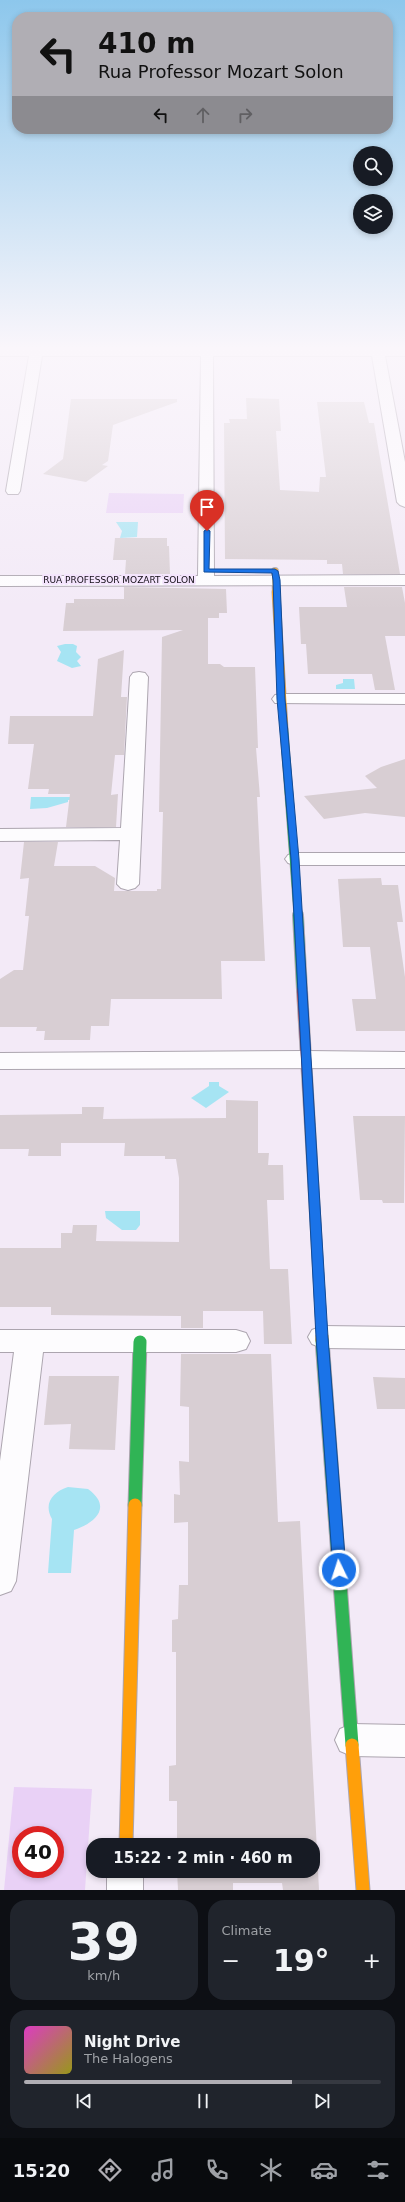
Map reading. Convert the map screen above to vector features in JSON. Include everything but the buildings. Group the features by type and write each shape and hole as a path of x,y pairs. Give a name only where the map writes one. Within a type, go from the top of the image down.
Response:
{"street":[{"path":"13,491 22,434"},
{"path":"206,575 207,434"},
{"path":"393,434 405,502"},
{"name":"RUA PROFESSOR MOZART SOLON","path":"275,576 405,571"},
{"name":"RUA PROFESSOR MOZART SOLON","path":"0,574 275,576 405,580"},
{"path":"275,576 281,699 295,859 322,1337 363,1890"},
{"path":"128,884 132,834 139,677"},
{"path":"281,699 405,699"},
{"path":"0,835 132,834"},
{"path":"295,859 405,859"},
{"path":"0,1061 306,1058 405,1060"},
{"path":"322,1337 405,1338"},
{"path":"0,1341 236,1341"},
{"path":"0,1581 30,1341"},
{"path":"126,1838 140,1342"},
{"path":"352,1740 405,1741"},
{"path":"125,1878 125,1890"}],"shaded area":[{"path":"109,493 184,494 183,513 106,513"},
{"path":"14,1787 92,1789 89,1838 86,1838 85,1890 4,1890"}],"water":[{"path":"116,522 138,522 137,537 120,538 122,531"},
{"path":"73,644 77,646 76,652 81,657 77,661 81,666 72,668 57,661 61,652 57,646"},
{"path":"343,679 354,679 355,689 336,689 336,685 343,683"},
{"path":"31,797 95,797 95,800 68,800 68,802 47,808 30,809"},
{"path":"209,1082 219,1082 219,1086 229,1092 206,1108 191,1098 209,1086"},
{"path":"105,1211 140,1211 140,1225 136,1230 122,1230 106,1218"},
{"path":"68,1487 88,1489 99,1502 100,1508 94,1519 82,1527 74,1530 71,1573 48,1573 52,1519 49,1513 49,1503 54,1495"}],"traffic: fast":[{"path":"284,729 295,859 302,990"},
{"path":"322,1340 352,1745"},
{"path":"135,1505 140,1342"}],"traffic: slow":[{"path":"275,571 284,729"},
{"path":"310,1126 322,1340"},
{"path":"126,1838 135,1505"},
{"path":"352,1745 363,1890"}],"traffic: jam":[{"path":"302,990 310,1126"}],"route":[{"path":"207,531 206,571 275,571 281,699 295,859 322,1337 339,1570"}]}
